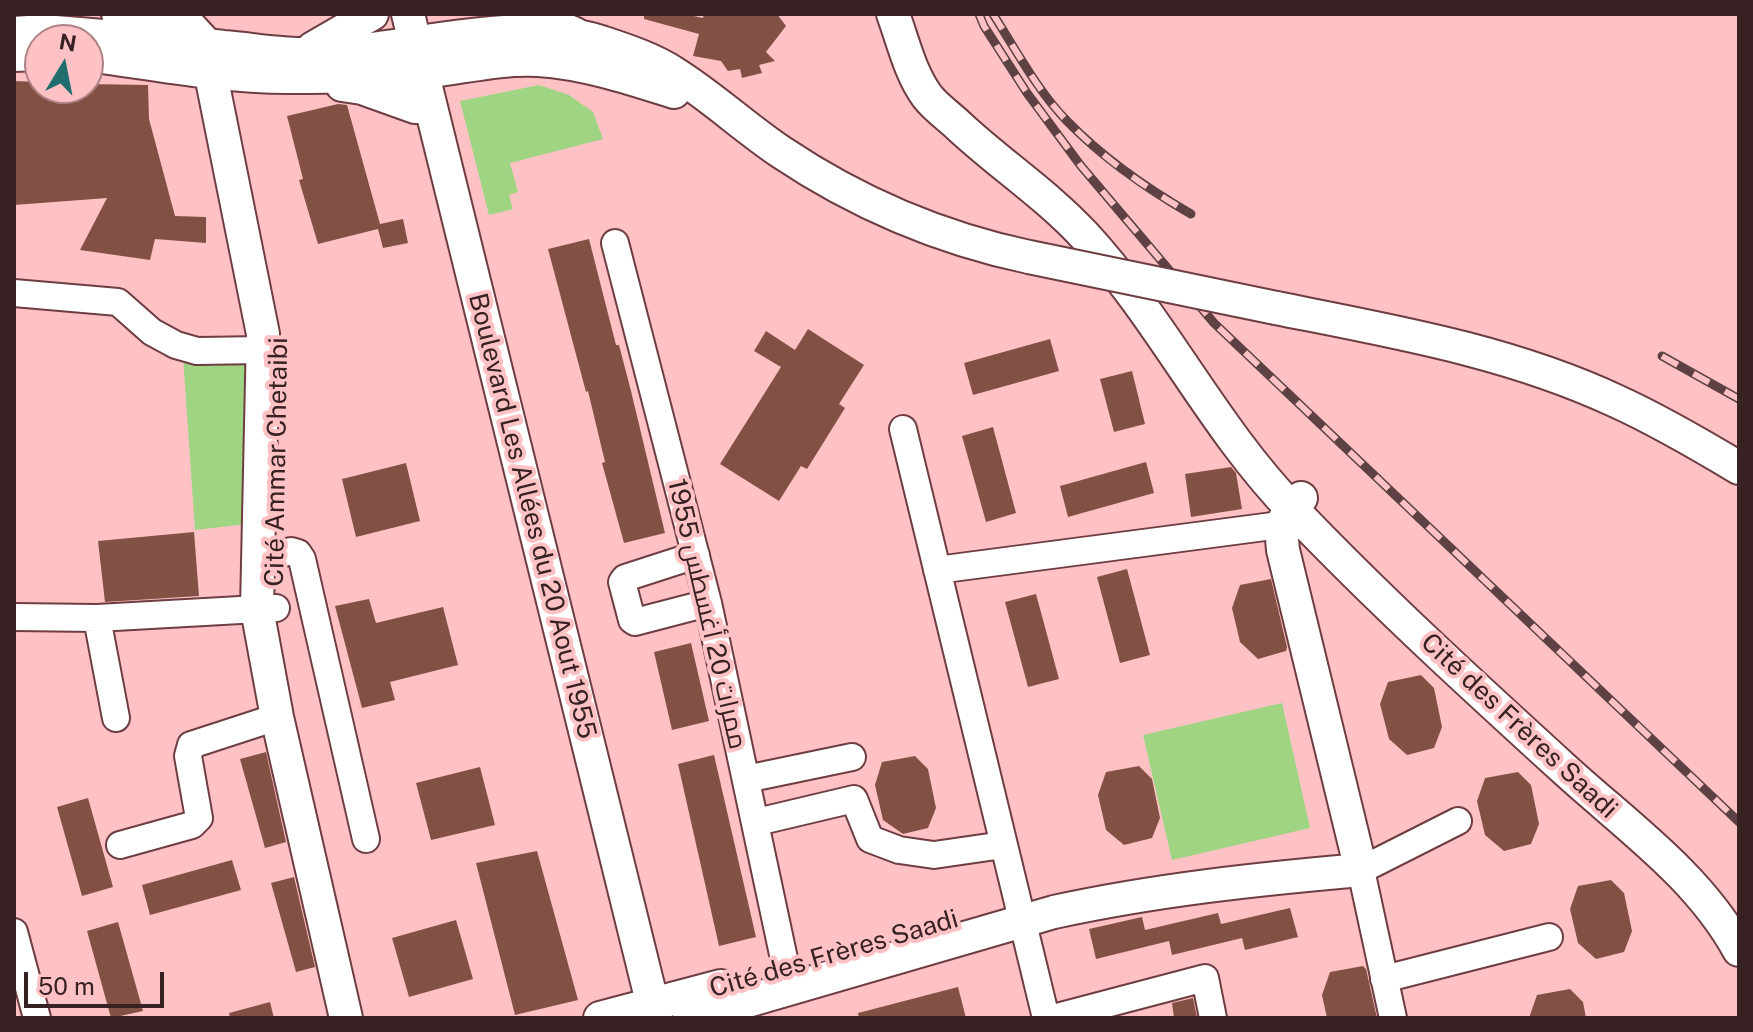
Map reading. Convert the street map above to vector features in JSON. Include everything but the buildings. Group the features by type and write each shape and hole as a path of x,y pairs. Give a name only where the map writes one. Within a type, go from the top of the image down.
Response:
{"main road":[{"path":"294,66 372,14"},
{"path":"893,14 907,57 928,97 983,149 1018,174"},
{"path":"916,14 927,49 945,85 1018,174"},
{"path":"14,33 43,31 207,45 294,66 423,109 465,49"},
{"path":"294,66 407,41 424,34 465,49 536,32 569,34 601,42 672,72 803,166 882,210 957,240 1452,345 1545,373 1619,402 1739,468"},
{"path":"407,41 576,65 625,76 718,106"},
{"name":"Boulevard Les Allées du 20 Aout 1955","path":"407,41 646,1012"},
{"path":"104,54 207,45"},
{"name":"Cité Ammar Chetaibi","path":"207,45 248,217 281,335 273,556 266,608 368,1018"},
{"name":"Cité des Frères Saadi","path":"1018,174 1085,236 1121,278 1193,382 1291,510 1561,766 1667,860 1712,906 1739,950"},
{"name":"Cité Ammar Chetaibi","path":"248,217 263,334 258,475 266,608 277,717 346,1018"},
{"path":"1291,510 1283,550 1358,859"},
{"name":"Cité des Frères Saadi","path":"1291,510 1463,657 1677,849 1723,898 1739,920"},
{"name":"Cité des Frères Saadi","path":"600,1018 646,1012 788,977 1020,912 1054,912 1288,877 1358,859"},
{"name":"Cité des Frères Saadi","path":"689,1018 788,977"}],"street":[{"path":"115,14 207,45"},
{"path":"538,14 601,42"},
{"name":"ممرات 20 أغسطس 1955","path":"615,243 708,603 788,977"},
{"name":"Cité Ammar Chetaibi","path":"14,293 118,302 152,332 176,345 197,351 263,350"},
{"path":"903,429 1046,1018"},
{"path":"937,570 1291,510"},
{"path":"273,556 291,551 298,553 302,559 366,839"},
{"path":"696,555 625,578 622,582 625,595 635,622 708,603"},
{"path":"14,617 97,618 266,608"},
{"path":"97,618 116,718"},
{"path":"120,845 192,825 199,818 188,756 191,745 277,717"},
{"path":"746,779 852,757"},
{"path":"757,822 854,799 870,839 899,850 934,855 1003,845"},
{"name":"Cité des Frères Saadi","path":"1358,859 1458,821"},
{"path":"1358,859 1393,1018"},
{"path":"14,932 20,984 37,1018"},
{"path":"1384,979 1549,937"},
{"path":"1053,1018 1205,978 1213,1018"}],"green space":[{"path":"539,85 569,95 593,112 603,139 510,163 518,192 509,195 513,209 489,215 460,101"},
{"path":"253,355 248,524 195,530 183,357"},
{"path":"1282,703 1310,828 1172,860 1143,735"}],"railway":[{"path":"979,14 1027,93 1081,166 1214,323 1739,822"},
{"path":"993,14 1036,83 1067,121 1126,172 1191,214"},
{"path":"1662,356 1739,399"}]}
